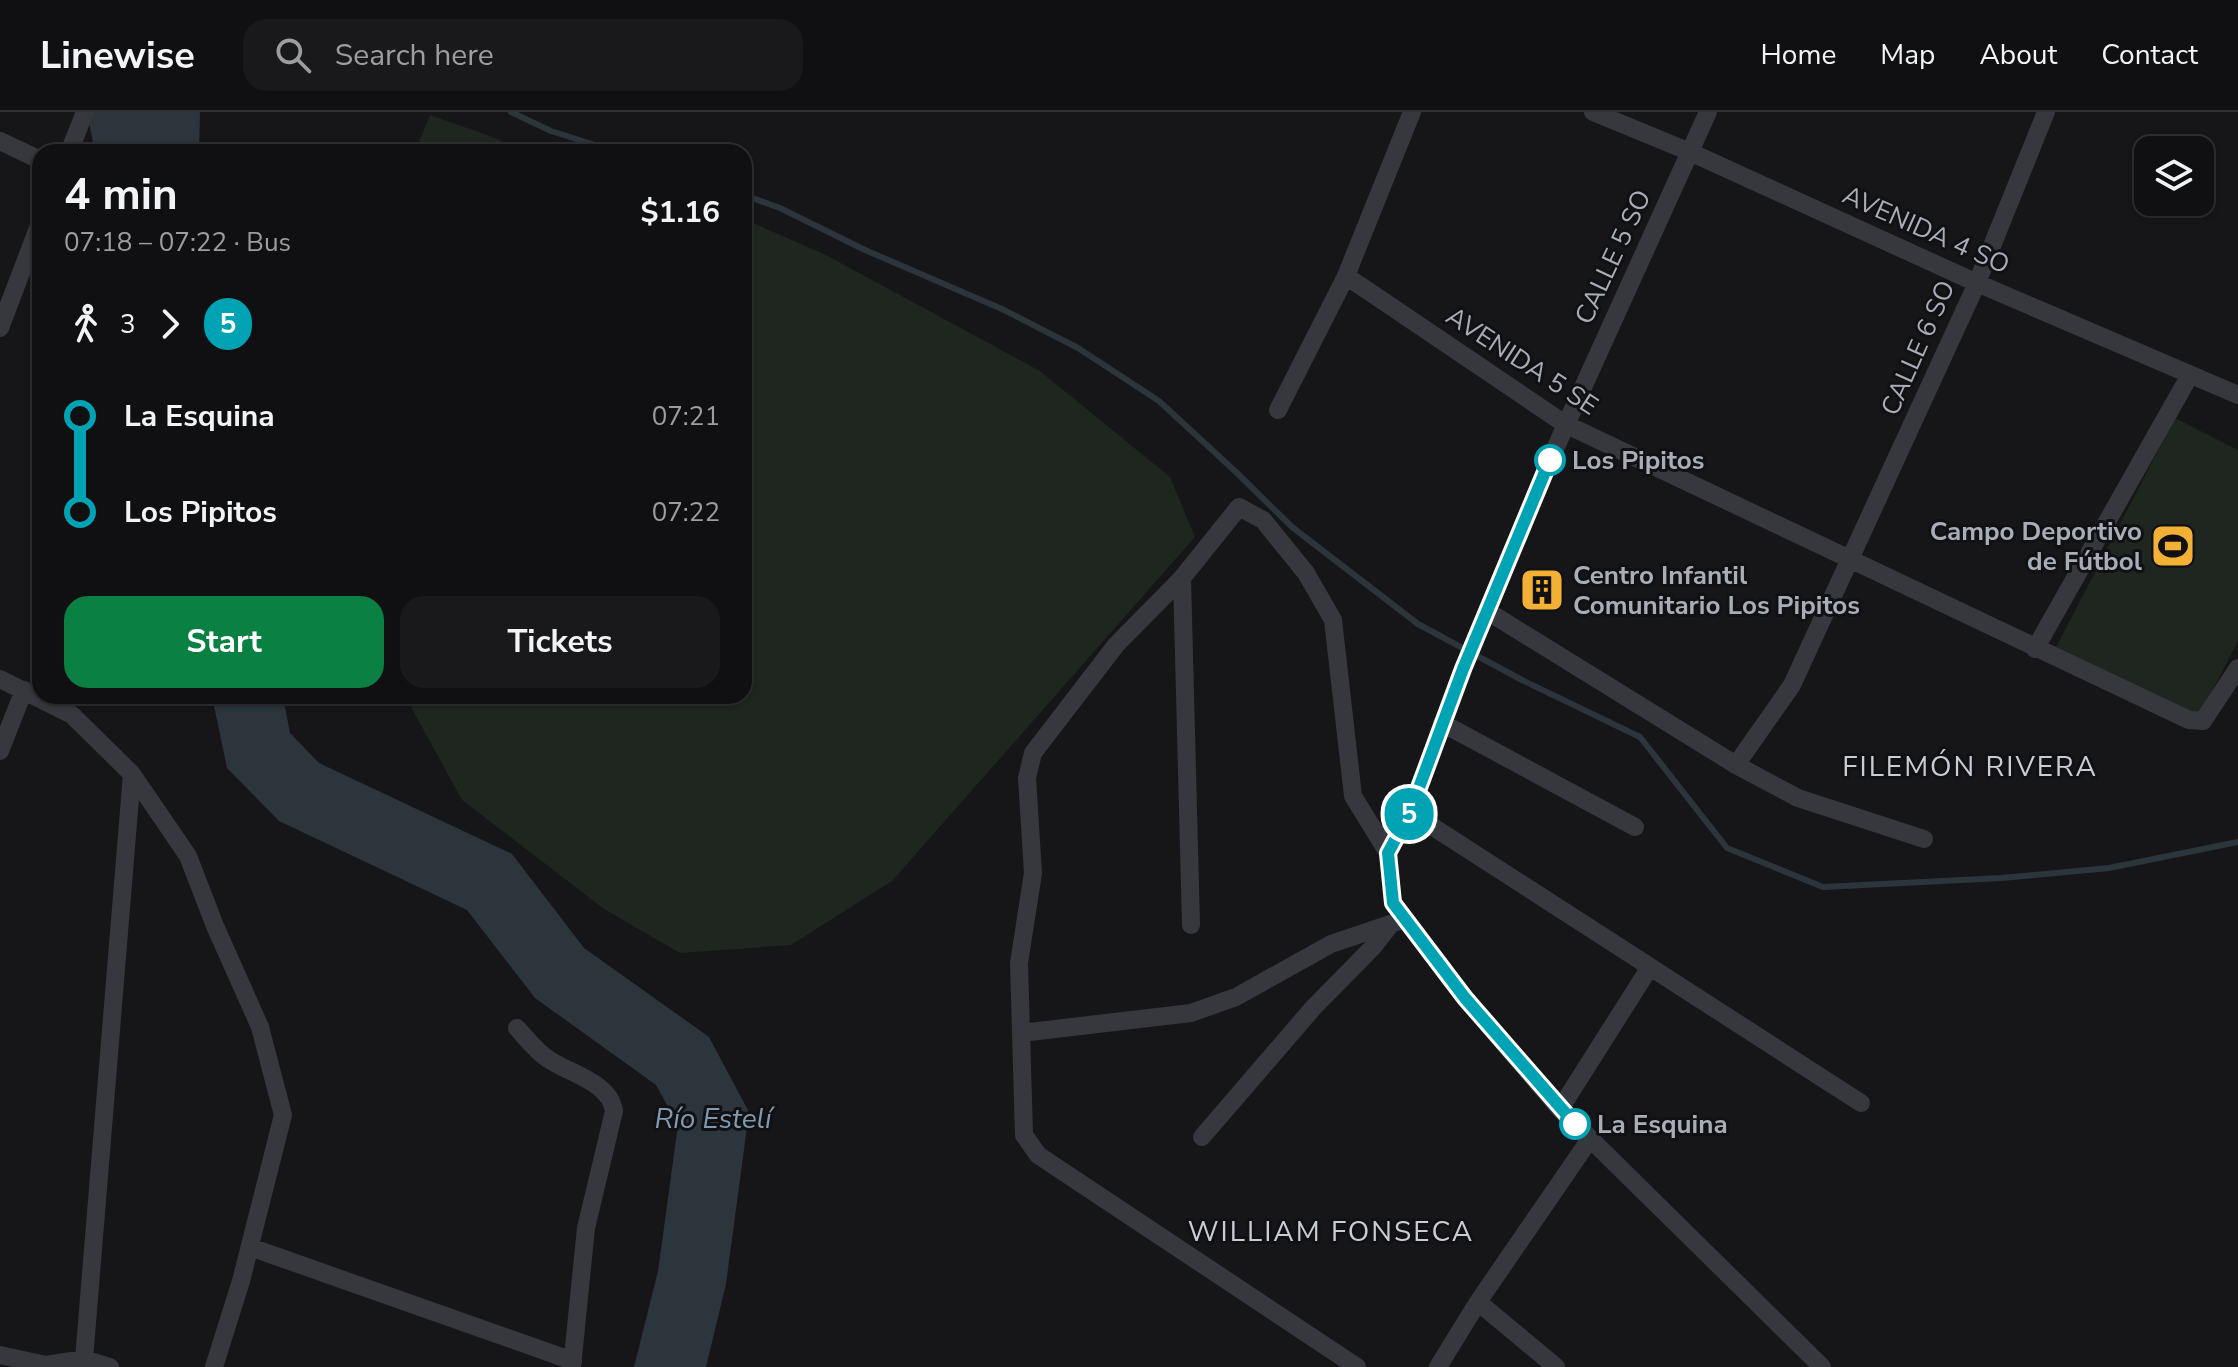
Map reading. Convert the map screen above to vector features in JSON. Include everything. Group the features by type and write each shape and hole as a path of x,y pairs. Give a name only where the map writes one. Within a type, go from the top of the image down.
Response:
{"street":[{"path":"72,144 85,112"},
{"path":"1278,410 1346,276 1412,112"},
{"name":"AVENIDA 4 SO","path":"1593,112 2238,395"},
{"name":"CALLE 5 SO","path":"1388,853 1410,812 1463,669 1565,424 1708,112"},
{"name":"CALLE 6 SO","path":"1736,765 1792,685 1977,283 2046,112"},
{"path":"0,141 32,156"},
{"path":"0,328 32,244"},
{"name":"AVENIDA 5 SE","path":"1346,276 1565,424 2189,720 2203,721 2238,668"},
{"path":"2035,649 2190,375"},
{"path":"1357,1367 1038,1155 1024,1135 1019,963 1033,873 1027,778 1033,753 1116,645 1182,578 1239,507 1263,520 1306,573 1333,620 1353,796 1388,853 1398,921 1560,1109 1822,1367"},
{"path":"1182,578 1191,925"},
{"path":"1487,611 1736,765 1798,798 1924,839"},
{"path":"0,679 32,694"},
{"path":"0,751 24,690"},
{"path":"51,704 72,715 132,774 188,856 260,1027 283,1115 250,1247 214,1367"},
{"path":"1442,723 1635,827"},
{"path":"84,1359 132,774"},
{"path":"1410,812 1861,1103"},
{"path":"1021,1033 1191,1013 1236,997 1331,944 1398,921"},
{"path":"1202,1137 1313,1008 1398,921"},
{"path":"1560,1109 1650,967"},
{"path":"250,1247 573,1364 586,1228 614,1111 613,1101 602,1089 544,1057 517,1028"},
{"path":"1438,1367 1478,1302 1590,1139"},
{"path":"1478,1302 1556,1367"},
{"path":"0,1355 46,1366 84,1359 110,1367"}],"shaded area":[{"path":"430,115 508,144 418,144"},
{"path":"752,222 824,254 1040,371 1170,477 1195,537 892,881 791,945 680,953 604,909 462,800 409,704 752,704"},
{"name":"Campo Deportivo de Fútbol","path":"2175,418 2238,450 2238,641 2194,726 2053,653"}],"water":[{"path":"87,112 200,112 199,144 93,144"},
{"name":"Río Estelí","path":"214,704 285,704 290,733 319,763 512,854 584,948 709,1037 749,1112 726,1284 706,1367 634,1367 658,1271 678,1125 656,1085 535,998 467,910 279,821 227,768"}],"waterway":[{"path":"511,112 551,131 592,144"},
{"path":"752,198 1002,309 1078,348 1159,401 1292,527 1418,624 1522,680 1640,737 1727,848 1823,887 2002,878 2109,868 2238,842"}],"bus line":[{"name":"5","path":"1550,460 1463,669 1410,812 1388,853 1393,903 1465,998 1575,1124"}],"place":[{"name":"Los Pipitos","path":"1550,460"},
{"name":"Campo Deportivo de Fútbol","path":"2173,546"},
{"name":"Centro Infantil Comunitario Los Pipitos","path":"1542,590"},
{"name":"La Esquina","path":"1575,1124"}],"district":[{"name":"FILEMÓN RIVERA","path":"1970,767"},
{"name":"WILLIAM FONSECA","path":"1331,1232"}]}
